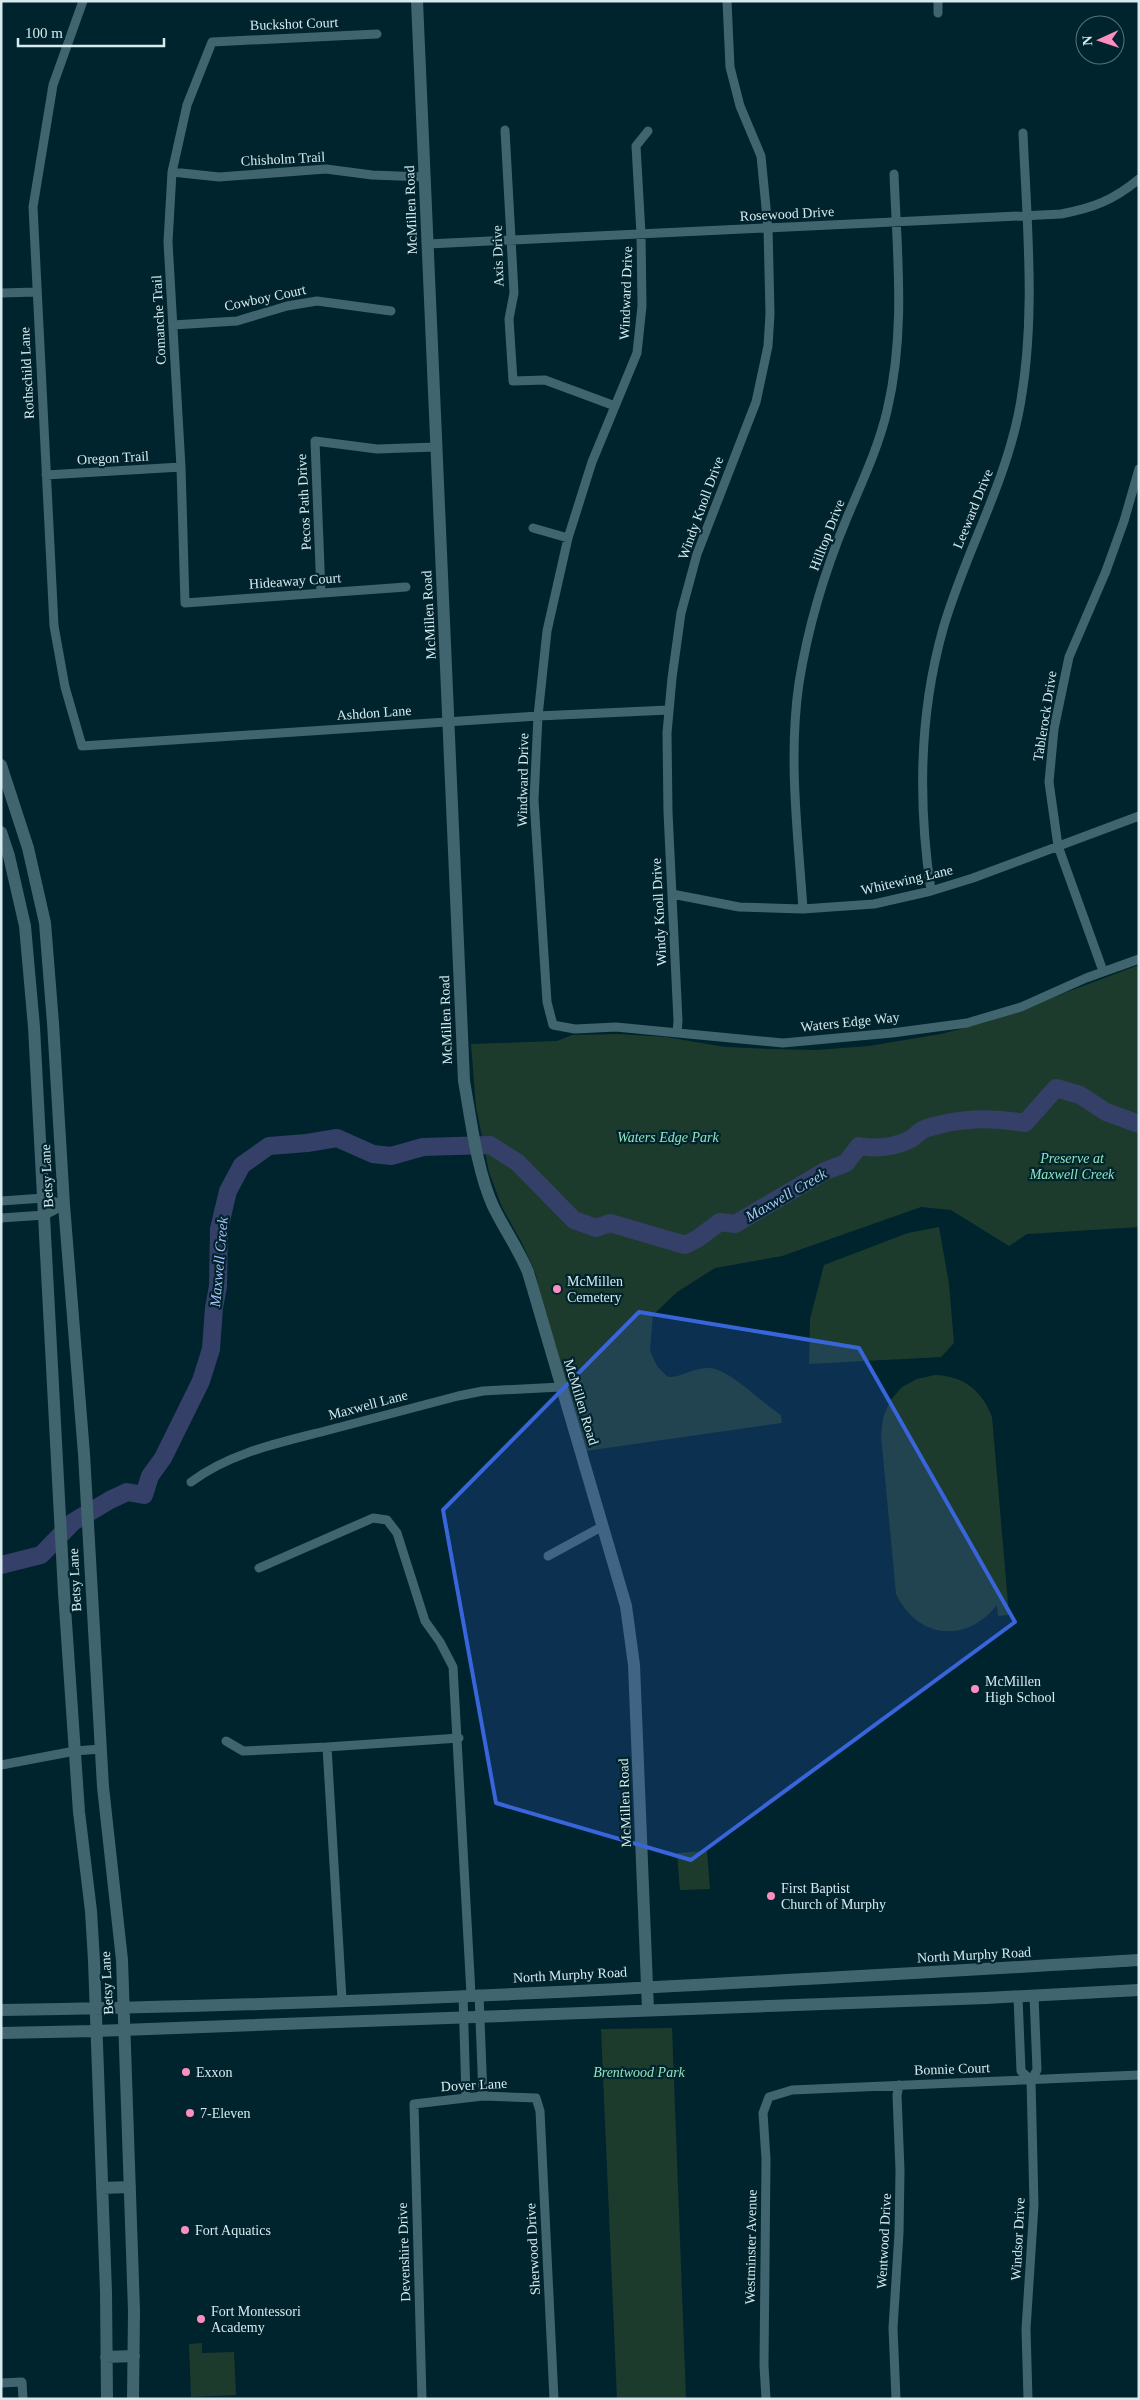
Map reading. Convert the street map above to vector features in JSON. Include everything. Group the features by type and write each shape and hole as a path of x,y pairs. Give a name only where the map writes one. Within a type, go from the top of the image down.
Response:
{"main road":[{"name":"McMillen Road","path":"417,1 464,1082 482,1171 493,1206 519,1251 528,1272 626,1606 634,1665 648,2010"},
{"name":"Betsy Lane","path":"1,765 28,848 45,923 64,1206 84,1454 89,1576 105,1812 122,1960 130,2187 134,2356 133,2399"},
{"name":"Betsy Lane","path":"1,832 9,856 25,926 34,1027 64,1593 79,1812 91,1911 102,2188 107,2399"},
{"name":"North Murphy Road","path":"1,2010 124,2008 647,1987 1139,1960"},
{"path":"1,2033 1018,1997 1139,1990"},
{"path":"102,2188 130,2187"},
{"path":"106,2358 134,2356"}],"street":[{"name":"Rothschild Lane","path":"82,746 66,687 54,626 33,207 52,85 83,1"},
{"name":"Windy Knoll Drive","path":"677,1033 668,812 669,710 681,613 697,554 756,402 768,346 770,314 768,228 761,156 740,106 730,66 727,1"},
{"path":"938,1 938,13"},
{"name":"Buckshot Court","path":"212,42 377,34"},
{"name":"Comanche Trail","path":"185,603 181,468 168,242 172,172 187,105 212,42"},
{"name":"Axis Drive","path":"505,130 514,293 509,319 513,381 545,380 615,406"},
{"name":"Windward Drive","path":"554,1025 546,993 534,800 538,716 547,631 568,538 592,462 637,354 642,306 641,234 636,146 648,132"},
{"name":"Leeward Drive","path":"931,891 924,811 924,729 929,686 943,628 1003,474 1018,416 1028,319 1027,216 1023,133"},
{"name":"Chisholm Trail","path":"172,172 219,177 326,169 372,175 425,176"},
{"name":"Hilltop Drive","path":"804,909 795,795 794,739 799,684 815,606 825,575 869,469 887,412 899,325 899,264 894,174"},
{"path":"1136,181 1139,193"},
{"name":"Rosewood Drive","path":"428,244 1060,214 1091,208 1123,193 1136,181"},
{"path":"1,293 37,292"},
{"name":"Cowboy Court","path":"174,325 238,321 287,306 317,301 391,311"},
{"name":"Pecos Path Drive","path":"321,593 315,440 376,449 436,447"},
{"name":"Oregon Trail","path":"46,475 181,468"},
{"name":"Tablerock Drive","path":"1103,971 1058,846 1049,782 1054,729 1069,656 1109,562 1139,469"},
{"path":"533,528 568,538"},
{"name":"Hideaway Court","path":"185,603 406,587"},
{"name":"Ashdon Lane","path":"82,746 538,716 669,710"},
{"name":"Whitewing Lane","path":"672,894 739,907 804,909 874,904 931,891 974,878 1139,816"},
{"name":"Waters Edge Way","path":"554,1025 574,1029 616,1027 784,1043 892,1033 967,1023 1021,1008 1103,971 1139,958"},
{"path":"1,1201 44,1198 64,1206"},
{"path":"1,1218 45,1215 64,1206"},
{"name":"Maxwell Lane","path":"191,1482 208,1469 241,1454 458,1396 483,1390 561,1387"},
{"path":"259,1568 373,1518 381,1518 393,1525 397,1533 425,1622 440,1642 454,1668 471,1994 480,2016 483,2096"},
{"path":"548,1556 603,1526"},
{"path":"226,1740 243,1751 459,1738"},
{"path":"327,1747 342,1999"},
{"path":"1,1766 75,1751 101,1749"},
{"path":"466,2098 463,2016 471,1994"},
{"name":"Windsor Drive","path":"1028,2399 1026,2329 1034,2205 1032,2080 1037,2070 1034,1996"},
{"name":"Windsor Drive","path":"1018,1997 1021,2071 1032,2080"},
{"name":"Bonnie Court","path":"768,2098 792,2090 1139,2074"},
{"name":"Wentwood Drive","path":"896,2399 893,2328 899,2233 900,2170 897,2095 899,2085"},
{"name":"Dover Lane","path":"414,2104 483,2096 536,2098"},
{"name":"Sherwood Drive","path":"536,2098 540,2111 554,2399"},
{"name":"Westminster Avenue","path":"766,2399 764,2365 766,2159 763,2113 768,2098"},
{"name":"Devenshire Drive","path":"414,2104 422,2399"},
{"path":"1,2383 22,2382 23,2399"}],"highlighted area":[{"path":"639,1312 859,1348 1015,1622 691,1860 496,1803 443,1510"}],"green space":[{"path":"1139,965 1139,1227 1027,1234 1009,1246 951,1210 921,1207 782,1256 715,1268 677,1292 653,1315 650,1351 657,1366 668,1377 704,1368 726,1374 746,1387 781,1415 782,1423 586,1451 541,1302 536,1275 523,1245 502,1207 489,1172 476,1107 471,1044 557,1041 572,1035 618,1034 666,1037 725,1047 817,1050 869,1046 941,1034 987,1022"},
{"path":"939,1227 949,1284 954,1343 941,1357 809,1364 810,1319 824,1265 908,1233"},
{"path":"935,1375 954,1378 970,1386 983,1399 992,1417 1009,1615 998,1616 997,1605 985,1618 972,1626 957,1631 929,1628 916,1620 905,1609 896,1594 881,1436 883,1418 890,1401 902,1387 917,1379"},
{"path":"707,1851 710,1889 680,1890 677,1853"},
{"name":"Brentwood Park","path":"672,2028 686,2399 617,2399 601,2029"},
{"path":"202,2343 202,2353 234,2352 236,2395 191,2397 189,2344"}],"waterway":[{"name":"Maxwell Creek","path":"1,1565 41,1555 73,1522 110,1500 127,1492 144,1495 150,1476 163,1458 201,1381 211,1349 214,1308 218,1286 219,1229 228,1191 242,1165 269,1146 337,1138 373,1154 391,1156 423,1147 490,1145 517,1162 574,1220 596,1228 610,1223 685,1245 697,1239 720,1222 735,1224 825,1171 846,1163 859,1146 892,1146 911,1139 927,1128 963,1120 987,1119 1025,1123 1056,1088 1080,1095 1106,1112 1139,1124"}],"place":[{"name":"McMillen Cemetery","path":"557,1289"},
{"name":"McMillen High School","path":"975,1689"},
{"name":"First Baptist Church of Murphy","path":"771,1896"},
{"name":"Exxon","path":"186,2072"},
{"name":"7-Eleven","path":"190,2113"},
{"name":"Fort Aquatics","path":"185,2230"},
{"name":"Fort Montessori Academy","path":"201,2319"}],"park label":[{"name":"Waters Edge Park","path":"668,1137"},
{"name":"Preserve at Maxwell Creek","path":"1072,1166"}]}
